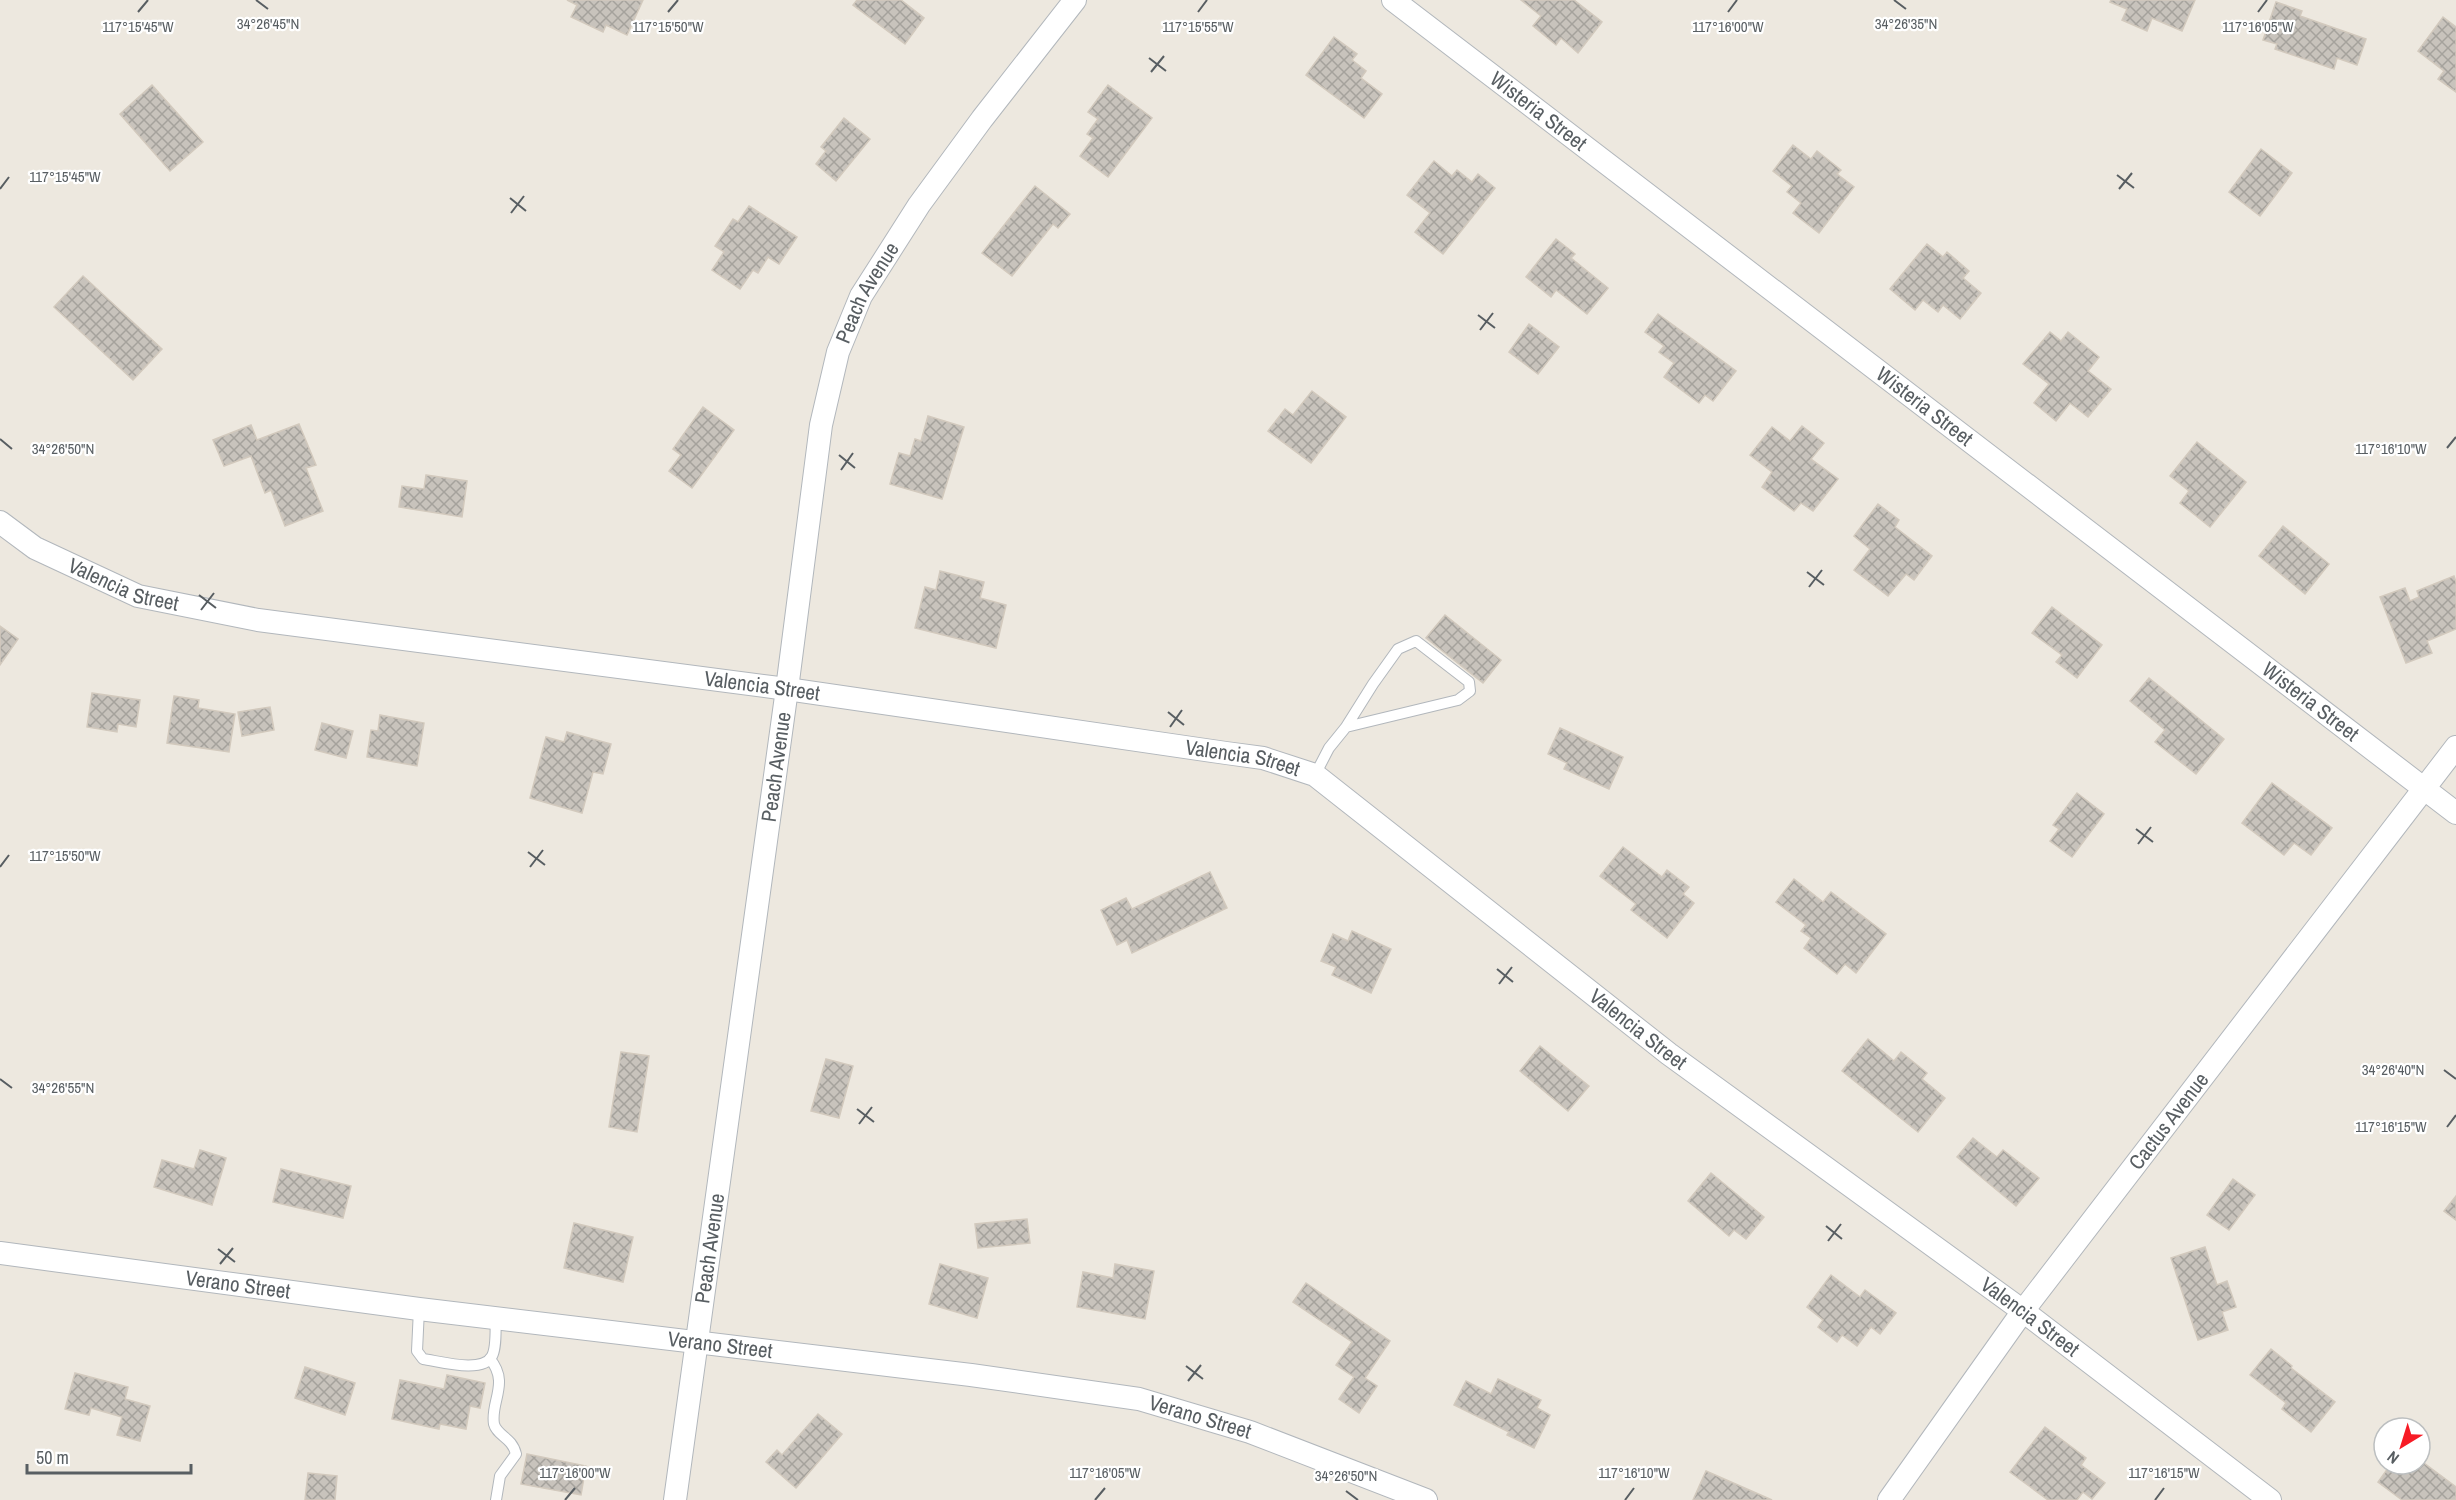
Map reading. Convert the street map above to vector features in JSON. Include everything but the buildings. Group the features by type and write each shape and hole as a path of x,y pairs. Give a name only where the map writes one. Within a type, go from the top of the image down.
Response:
{"street":[{"name":"Peach Avenue","path":"675,1500 787,689 820,424 838,352 861,296 933,186 1075,0"},
{"name":"Wisteria Street","path":"1393,0 2456,813"},
{"name":"Valencia Street","path":"0,522 35,548 138,596 258,620 787,689 1263,758 1315,775 1669,1053 2024,1311 2270,1500"},
{"name":"Cactus Avenue","path":"1889,1500 2024,1311 2456,747"},
{"name":"Verano Street","path":"0,1253 420,1309 971,1374 1139,1399 1250,1432 1426,1500"}],"lane":[{"path":"1315,775 1329,748 1346,728 1372,684 1398,649 1416,641 1469,682 1470,691 1458,699 1346,728"},
{"path":"420,1309 417,1351 423,1359 473,1366 490,1359 493,1355 496,1317"},
{"path":"490,1359 498,1374 499,1392 494,1423 498,1431 513,1445 516,1454 500,1476 496,1500"}]}
